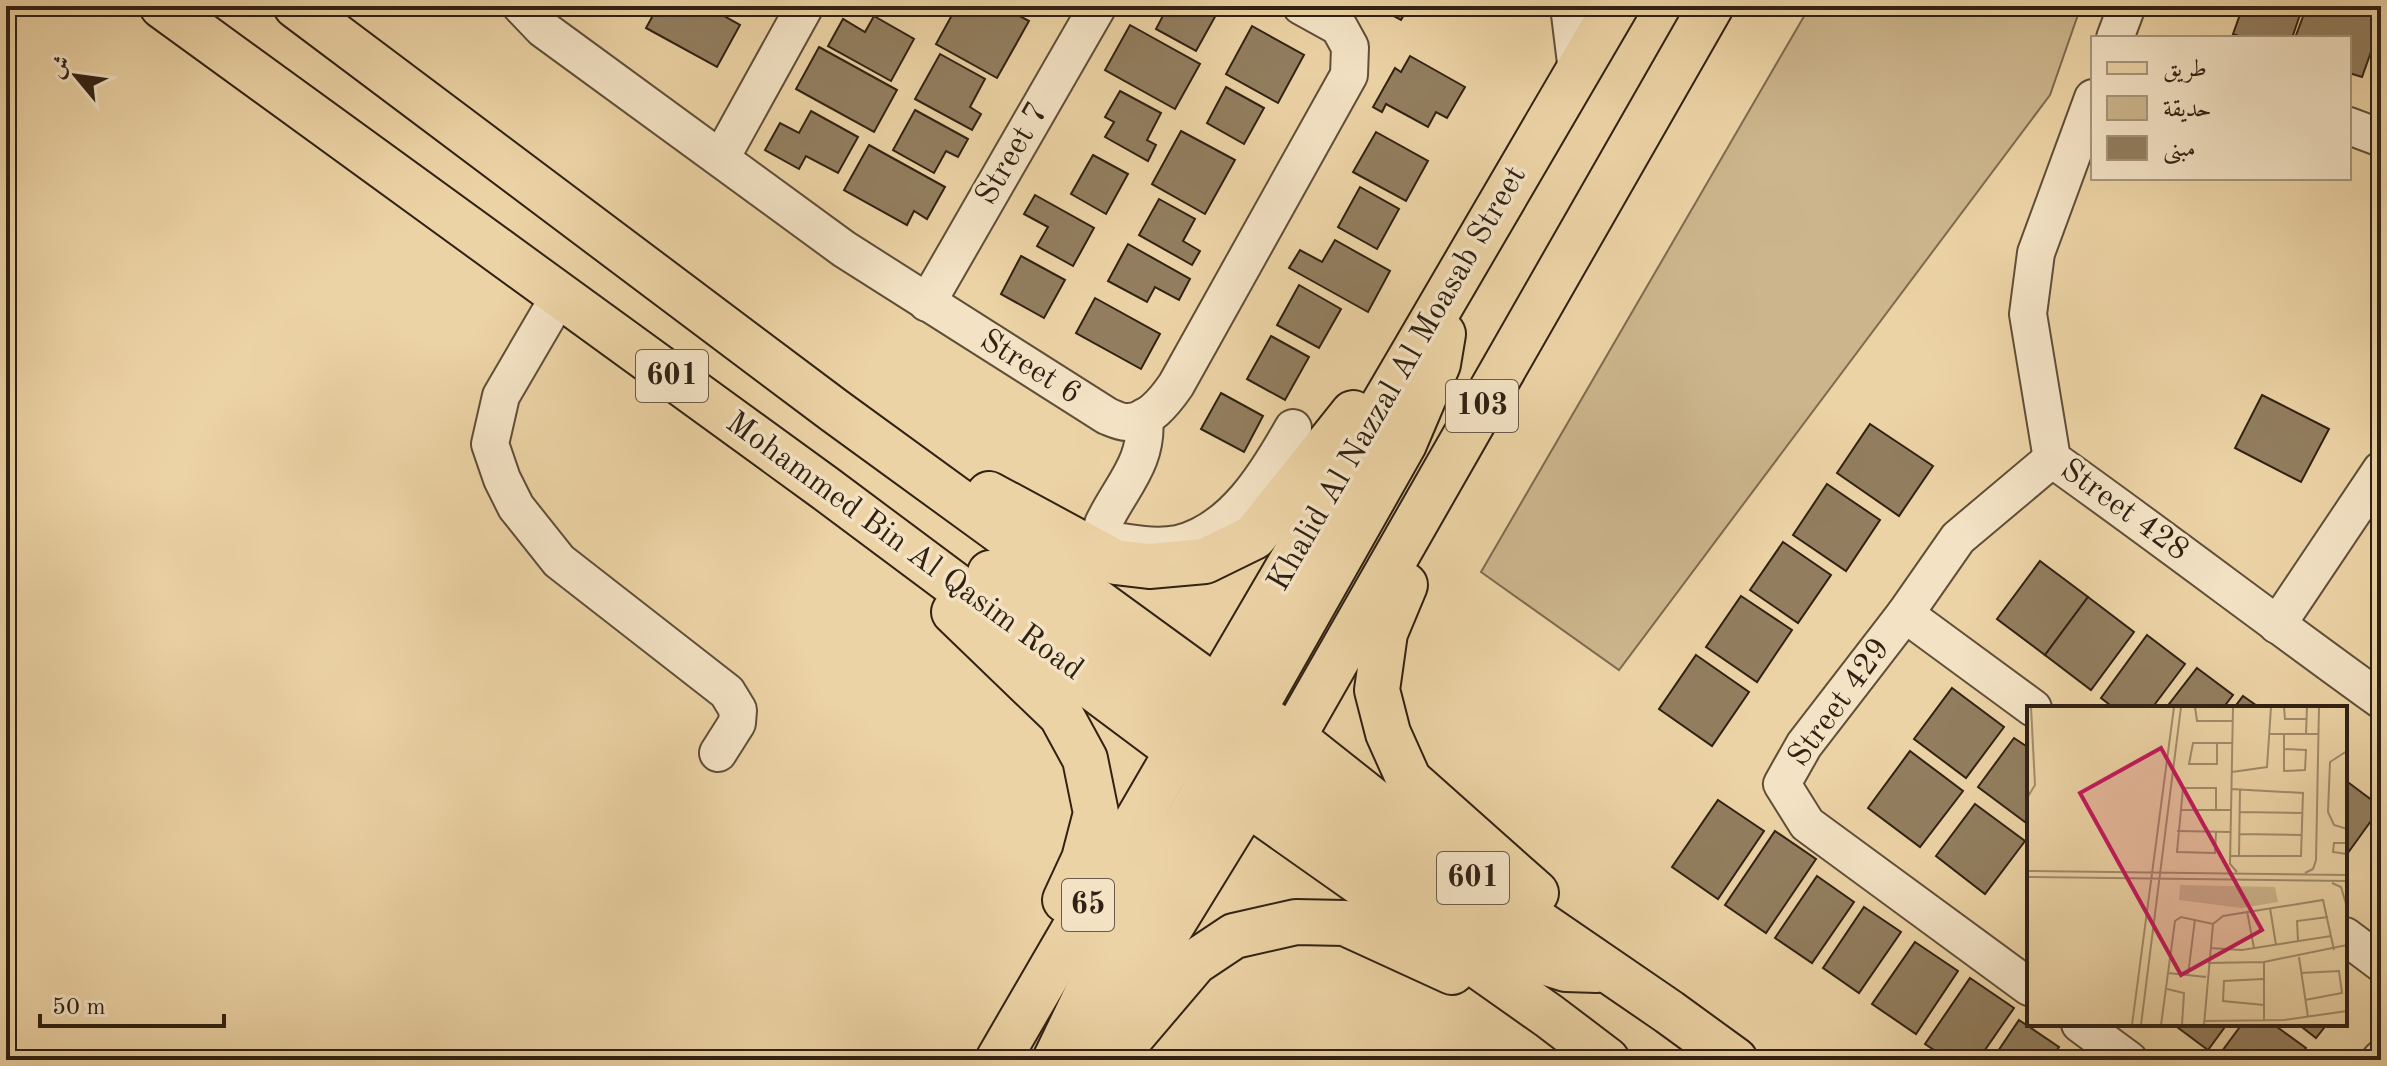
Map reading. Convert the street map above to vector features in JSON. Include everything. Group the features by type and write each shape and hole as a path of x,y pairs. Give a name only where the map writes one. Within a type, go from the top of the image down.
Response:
{"main road":[{"name":"Mohammed Bin Al Qasim Road","path":"162,6 886,533 1234,742 1453,864 1735,1060"},
{"name":"Mohammed Bin Al Qasim Road","path":"296,6 835,411 1234,742 1549,1016 1607,1060"},
{"name":"Khalid Al Nazzal Al Moasab Street","path":"1452,289 1616,6"},
{"name":"103","path":"1234,742 1470,426 1711,6"},
{"path":"835,411 1115,562 1149,566 1205,561 1254,537 1452,289"},
{"path":"1055,1060 1093,981 1404,444 1438,364 1452,289"},
{"path":"1470,426 1385,633 1377,690 1388,733 1409,780 1669,1012"},
{"path":"825,488 1061,715 1085,759 1096,813 1084,859 995,1060"},
{"name":"65","path":"995,1060 1234,742"},
{"name":"65","path":"1089,1060 1234,742"},
{"path":"1111,1060 1195,962 1234,936 1296,922 1345,923 1549,1016"}],"street":[{"name":"Street 6","path":"521,6 543,29 844,249 1107,416 1126,423 1144,417"},
{"path":"721,158 805,6"},
{"name":"Street 7","path":"927,303 1098,6"},
{"path":"1293,428 1265,474 1217,526 1176,544 1149,546 1110,540 1102,531 1105,518 1143,450 1146,432 1144,417 1161,405 1176,385 1349,75 1350,47 1339,27 1301,6"},
{"path":"1569,6 1577,71"},
{"path":"2116,36 2127,6"},
{"name":"Street 428","path":"2091,103 2036,253 2028,314 2052,459 2381,700"},
{"path":"2351,127 2381,138"},
{"path":"560,295 501,396 490,444 494,456 516,507 559,561 727,692 738,710 737,723 718,753"},
{"name":"Street 429","path":"2027,986 1807,824 1782,784 1804,745 1905,614 1958,538 2052,459"},
{"path":"2277,625 2381,470"},
{"path":"1905,614 2030,706"},
{"path":"2347,938 2381,963"},
{"path":"2083,1026 2129,1060"}],"green space":[{"path":"1810,6 2081,6 2050,95 1619,670 1481,572"}],"building":[{"path":"658,6 706,6 740,25 717,67 646,28"},
{"path":"914,6 935,6 930,15"},
{"path":"957,6 1001,6 1029,21 997,78 936,44"},
{"path":"1168,6 1200,6 1216,15 1196,51 1156,29"},
{"path":"1375,6 1409,6 1401,20"},
{"path":"2243,6 2303,6 2293,36 2233,34"},
{"path":"2307,6 2381,6 2381,24 2362,77 2351,74 2351,36 2296,36"},
{"path":"874,16 914,39 891,81 828,46 843,19 865,32"},
{"path":"1130,25 1200,64 1175,109 1105,70"},
{"path":"1252,26 1304,55 1278,103 1226,74"},
{"path":"819,47 897,90 874,132 796,89"},
{"path":"940,54 985,79 970,107 981,114 972,130 915,99"},
{"path":"1410,56 1465,87 1447,118 1436,112 1428,127 1386,104 1382,112 1373,107 1395,68 1401,72"},
{"path":"1226,87 1264,108 1244,144 1207,123"},
{"path":"1120,91 1161,113 1147,140 1156,145 1148,161 1105,137 1114,122 1105,117"},
{"path":"915,110 968,139 958,157 946,151 934,173 893,150"},
{"path":"811,111 858,137 838,173 806,156 799,169 765,150 780,123 799,133"},
{"path":"1181,131 1235,160 1205,214 1152,184"},
{"path":"1376,132 1428,161 1406,201 1353,172"},
{"path":"869,145 945,187 927,219 914,211 907,225 844,190"},
{"path":"1093,155 1128,174 1106,214 1071,194"},
{"path":"1360,187 1399,209 1377,249 1338,227"},
{"path":"1035,195 1094,228 1073,266 1037,246 1048,227 1024,214"},
{"path":"1159,199 1195,219 1183,241 1200,251 1192,265 1139,235"},
{"path":"1335,240 1390,271 1368,312 1289,268 1300,250 1322,262"},
{"path":"1128,244 1190,279 1179,300 1155,287 1147,302 1108,281"},
{"path":"1021,256 1065,280 1044,318 1001,294"},
{"path":"1299,285 1341,309 1319,348 1277,325"},
{"path":"1095,298 1160,334 1141,369 1076,333"},
{"path":"1271,336 1309,357 1285,400 1247,379"},
{"path":"1221,393 1263,416 1244,452 1201,429"},
{"path":"2262,395 2329,429 2301,482 2235,448"},
{"path":"1870,424 1933,466 1899,516 1837,473"},
{"path":"1827,484 1880,520 1846,571 1793,535"},
{"path":"1783,542 1831,575 1798,623 1750,590"},
{"path":"2040,561 2088,597 2045,655 1997,619"},
{"path":"1741,596 1792,630 1757,682 1706,647"},
{"path":"2088,597 2134,632 2091,690 2045,655"},
{"path":"2147,635 2185,664 2154,706 2111,706 2101,698"},
{"path":"1696,655 1749,692 1712,746 1659,709"},
{"path":"2197,668 2233,695 2225,706 2168,706"},
{"path":"1952,688 2004,727 1966,778 1914,739"},
{"path":"2243,696 2257,706 2236,706"},
{"path":"2014,738 2027,747 2027,824 1978,787"},
{"path":"1910,751 1963,791 1920,847 1868,808"},
{"path":"2347,782 2381,807 2347,854"},
{"path":"1718,800 1764,831 1718,899 1672,867"},
{"path":"1975,804 2025,841 1985,894 1936,856"},
{"path":"1775,831 1816,859 1766,933 1725,905"},
{"path":"1817,876 1854,902 1812,963 1775,938"},
{"path":"1864,907 1901,932 1859,993 1823,968"},
{"path":"1915,942 1958,971 1916,1034 1872,1004"},
{"path":"1970,978 2014,1008 1978,1060 1949,1060 1925,1044"},
{"path":"2019,1020 2059,1047 2050,1060 1992,1060"},
{"path":"2176,1026 2226,1026 2208,1050"},
{"path":"2241,1026 2276,1026 2306,1048 2297,1060 2217,1058"},
{"path":"2301,1026 2325,1026 2316,1038"}]}
